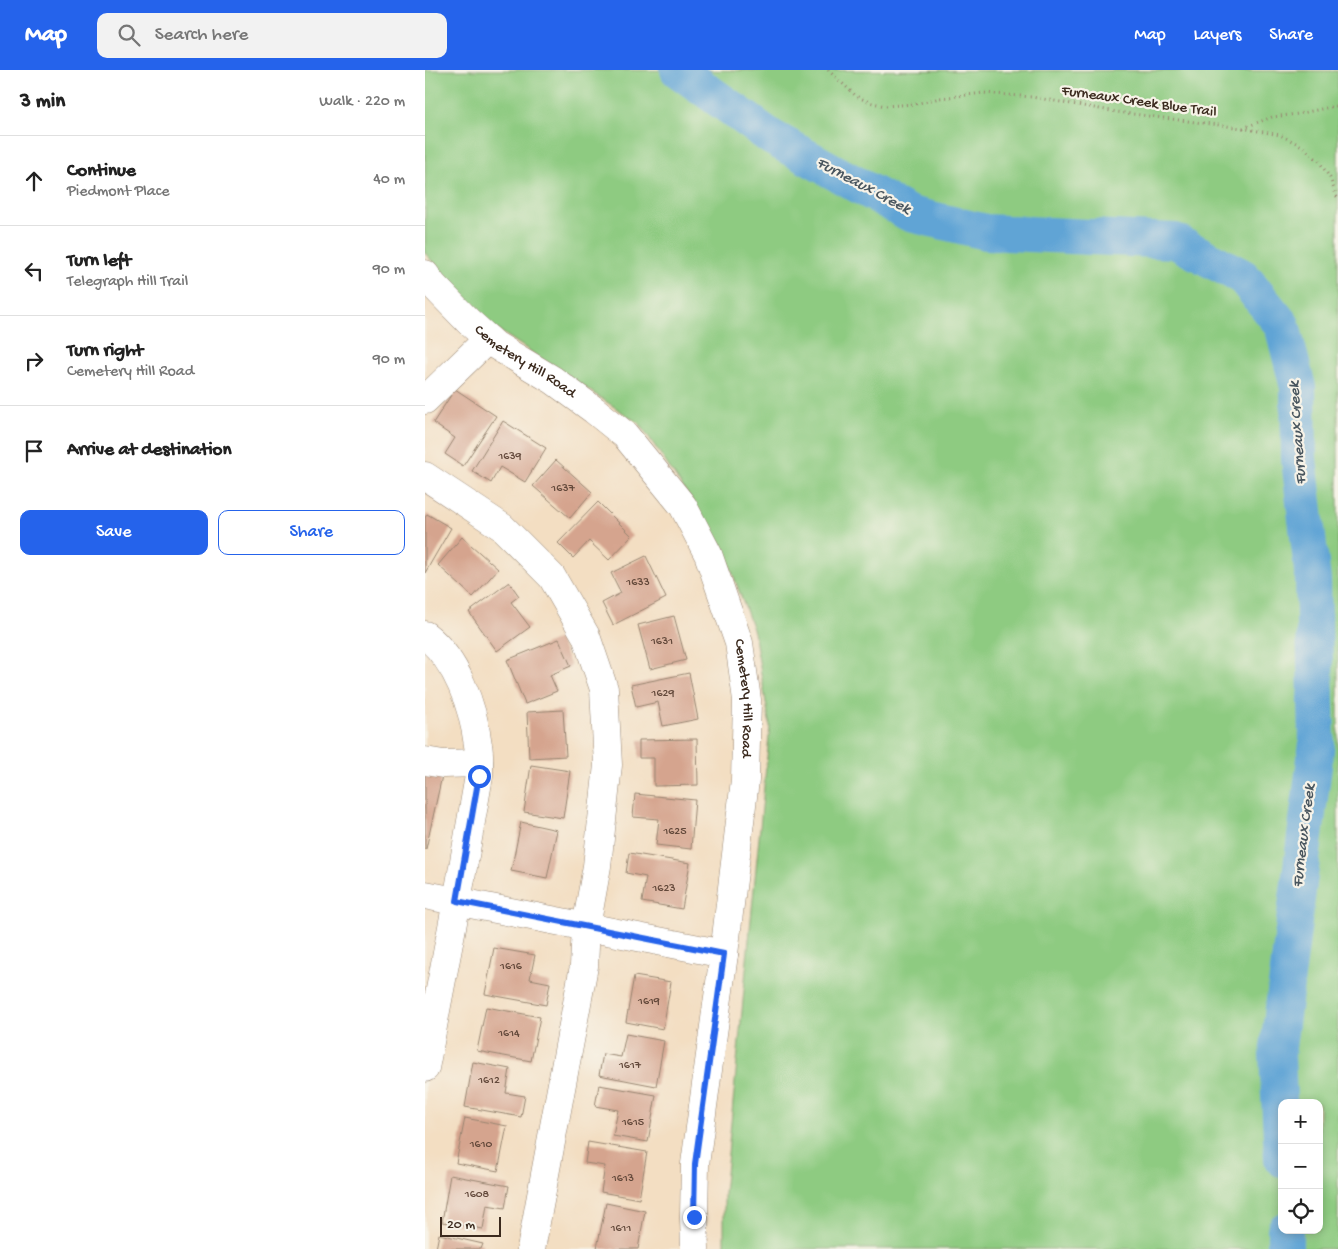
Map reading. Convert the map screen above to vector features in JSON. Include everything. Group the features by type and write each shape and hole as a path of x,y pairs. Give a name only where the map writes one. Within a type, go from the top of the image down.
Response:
{"street":[{"name":"Cemetery Hill Road","path":"425,274 467,321 487,339 553,380 625,435 683,506 709,554 739,643 747,700 745,780 724,954 695,1164 695,1249"},
{"path":"425,400 487,339"},
{"path":"425,476 502,527 552,578 586,636 604,689 608,764 597,866 586,927 584,966 531,1249"},
{"path":"425,635 443,653 461,683 470,707 479,746 479,776 425,1068"},
{"path":"425,761 443,764 479,763"},
{"path":"425,895 724,954"}],"path":[{"name":"Furneaux Creek Blue Trail","path":"828,70 856,96 885,106 915,104 940,98 984,93 1032,97 1117,112 1242,128 1280,135 1302,146 1319,161 1330,178 1338,200"},
{"path":"1242,128 1272,117 1298,114 1338,104"}],"green space":[{"path":"425,70 1338,71 1338,1249 724,1249 724,1194 770,726 754,632 723,547 640,424 483,320 425,253"}],"building":[{"path":"455,389 496,416 463,466 445,454 455,438 433,423"},
{"path":"503,421 546,448 525,482 500,467 491,483 472,471"},
{"path":"556,460 592,492 570,518 533,486"},
{"path":"598,502 632,536 609,560 589,541 573,558 558,543"},
{"path":"427,514 451,528 425,573 425,518"},
{"path":"462,537 498,569 473,597 438,565"},
{"path":"646,556 666,598 613,625 602,603 621,593 611,573"},
{"path":"509,582 519,596 511,602 530,627 497,651 469,612"},
{"path":"674,616 686,660 650,669 638,625"},
{"path":"559,639 571,666 550,675 557,691 525,704 507,660"},
{"path":"689,673 698,719 663,726 658,702 636,707 631,685"},
{"path":"563,710 566,756 529,758 527,712"},
{"path":"697,739 698,785 654,786 654,758 639,758 639,740"},
{"path":"531,765 570,771 563,818 524,812"},
{"path":"425,768 443,771 426,849 425,849"},
{"path":"635,794 695,800 691,849 656,845 659,819 633,817"},
{"path":"521,822 557,830 547,878 511,871"},
{"path":"629,853 690,863 682,909 642,902 646,877 626,873"},
{"path":"494,948 535,955 530,979 550,983 546,1005 485,994"},
{"path":"634,976 671,982 663,1029 626,1022"},
{"path":"486,1007 540,1017 531,1061 477,1051"},
{"path":"626,1034 664,1041 656,1086 599,1075 603,1054 621,1057"},
{"path":"473,1062 510,1069 506,1093 525,1096 521,1117 465,1107"},
{"path":"599,1085 656,1095 648,1142 613,1136 618,1110 595,1106"},
{"path":"465,1118 507,1126 498,1171 456,1163"},
{"path":"588,1142 647,1152 639,1199 601,1192 605,1166 585,1163"},
{"path":"450,1175 509,1186 505,1208 487,1205 483,1229 442,1222"},
{"path":"606,1203 645,1211 638,1249 597,1248"},
{"path":"439,1234 483,1244 481,1249 436,1249"}],"waterway":[{"name":"Furneaux Creek","path":"678,70 771,137 910,214 986,232 1175,241 1243,277 1282,325 1298,387 1299,459 1313,580 1317,743 1277,1055 1281,1144"},
{"name":"Furneaux Creek","path":"1285,1234 1285,1249"}],"route":[{"path":"479,776 457,901 724,954 695,1164 694,1217"}]}
